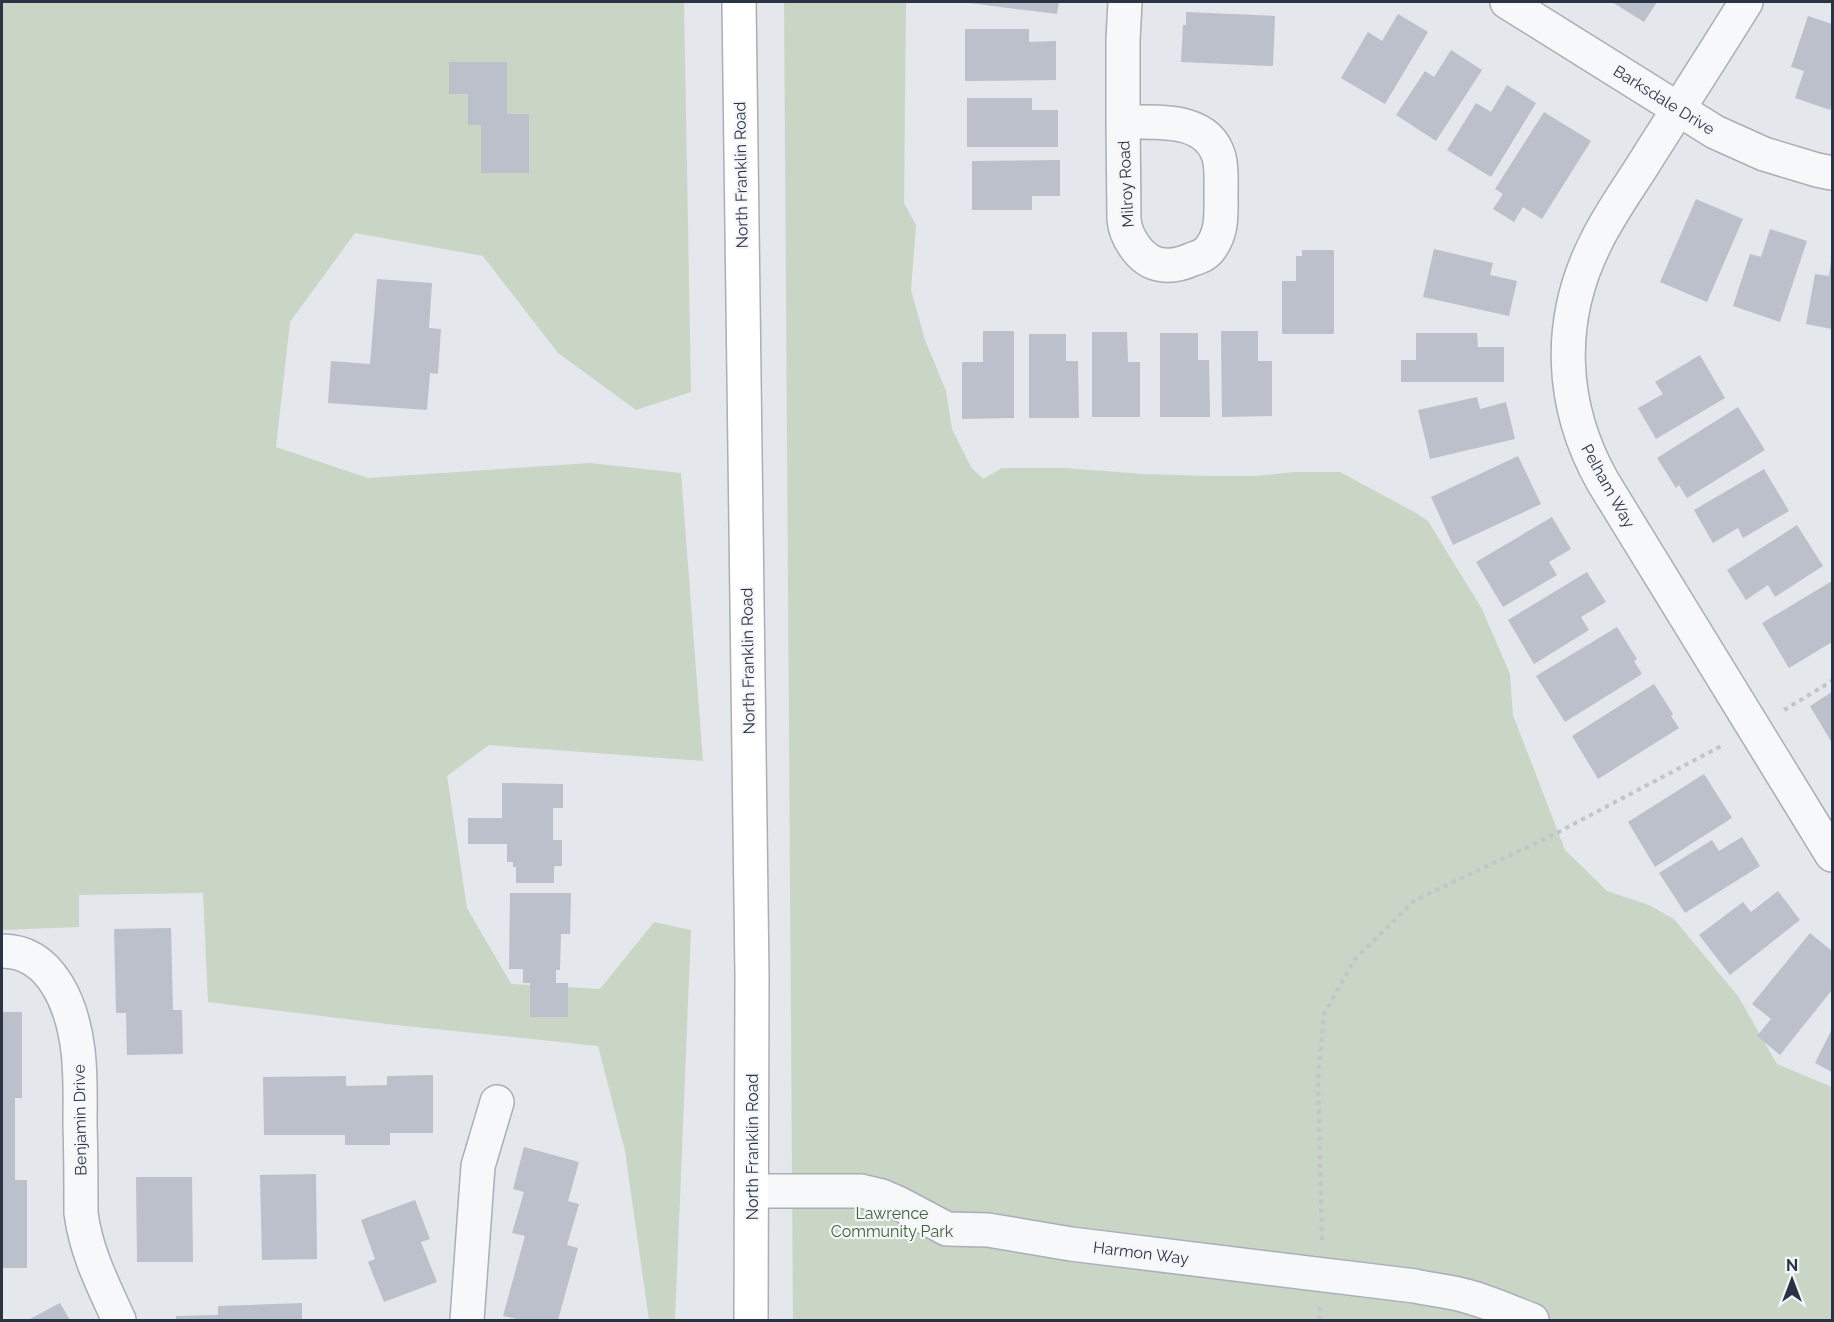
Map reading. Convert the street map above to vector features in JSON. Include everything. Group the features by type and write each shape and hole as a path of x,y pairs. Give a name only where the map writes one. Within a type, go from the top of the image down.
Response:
{"main road":[{"name":"North Franklin Road","path":"739,2 752,976 751,1320"}],"street":[{"name":"Milroy Road","path":"1123,122 1180,123 1207,136 1216,150 1221,169 1221,222 1218,236 1205,254 1181,264 1158,264 1151,261 1130,240 1124,226 1123,122 1123,40 1125,2"},
{"name":"Barksdale Drive","path":"1507,2 1715,132 1764,154 1833,173"},
{"name":"Pelham Way","path":"1746,2 1600,235 1577,288 1573,304 1568,343 1570,392 1576,421 1597,472 1833,855"},
{"name":"Benjamin Drive","path":"2,951 26,956 39,962 53,975 63,994 75,1031 79,1066 81,1213 84,1232 95,1267 119,1320"},
{"path":"467,1320 478,1166 497,1102"},
{"name":"Harmon Way","path":"752,1191 861,1191 898,1203 947,1229 988,1230 1071,1244 1415,1286 1463,1295 1532,1320"}],"path":[{"path":"1319,1320 1323,1275 1319,1069 1324,1014 1354,959 1415,900 1549,837 1754,729 1833,681"}],"green space":[{"path":"2,2 684,2 691,392 636,410 558,353 483,256 355,233 290,322 276,447 368,478 590,463 681,473 703,761 489,745 447,776 467,908 511,984 600,989 654,922 691,930 675,1320 649,1320 625,1151 598,1046 208,1002 203,893 79,895 79,927 2,930"},
{"name":"Lawrence Community Park","path":"784,2 906,2 904,203 916,225 911,290 925,340 946,391 952,429 971,467 983,479 1002,468 1065,468 1207,476 1340,472 1428,521 1482,609 1510,674 1513,715 1565,850 1607,891 1649,905 1674,919 1738,996 1777,1064 1832,1087 1832,1320 793,1320"}],"building":[{"path":"969,2 1059,2 1057,14"},
{"path":"1612,2 1657,2 1644,22"},
{"path":"1186,12 1275,16 1273,66 1181,62"},
{"path":"1398,14 1428,32 1385,104 1341,78 1368,32 1382,41"},
{"path":"1808,16 1832,24 1832,102 1830,110 1795,98 1804,71 1791,67"},
{"path":"965,29 1029,29 1029,42 1056,41 1056,80 965,81"},
{"path":"1451,50 1482,70 1436,141 1396,115 1425,71 1434,77"},
{"path":"449,62 507,62 507,114 529,114 529,173 481,173 481,125 468,125 468,94 449,94"},
{"path":"1507,85 1536,103 1491,177 1447,150 1476,103 1491,112"},
{"path":"967,98 1032,98 1032,110 1058,110 1058,147 967,147"},
{"path":"1544,112 1591,141 1542,219 1523,207 1514,222 1493,209 1503,194 1495,189"},
{"path":"1060,160 1060,196 1032,196 1032,210 972,210 972,161"},
{"path":"1696,199 1743,219 1707,302 1660,282"},
{"path":"1770,229 1807,241 1780,322 1733,306 1750,254 1761,257"},
{"path":"1434,249 1493,263 1490,275 1517,281 1509,316 1423,297"},
{"path":"1302,250 1334,250 1334,334 1282,334 1282,281 1296,281 1296,256 1302,256"},
{"path":"1831,261 1832,329 1806,324 1815,274 1829,276"},
{"path":"377,279 432,283 429,328 441,329 438,374 430,373 427,410 328,403 331,361 370,364"},
{"path":"983,331 1014,331 1014,418 962,419 962,362 983,362"},
{"path":"1221,331 1258,331 1258,361 1272,361 1272,416 1222,417"},
{"path":"1092,332 1127,332 1128,362 1140,362 1140,417 1092,417"},
{"path":"1160,333 1198,333 1198,360 1209,360 1210,417 1160,417"},
{"path":"1416,333 1477,333 1478,347 1504,347 1504,382 1401,382 1401,360 1416,360"},
{"path":"1029,334 1066,334 1066,361 1078,361 1079,418 1029,418"},
{"path":"1700,355 1725,398 1656,439 1638,408 1663,394 1655,382"},
{"path":"1477,397 1480,409 1506,402 1515,439 1430,459 1418,410"},
{"path":"1738,407 1765,450 1687,498 1679,485 1676,488 1657,458"},
{"path":"1518,456 1541,504 1453,545 1431,497"},
{"path":"1764,469 1789,511 1743,538 1738,528 1713,543 1694,510"},
{"path":"1552,517 1571,549 1549,562 1557,575 1503,607 1476,562"},
{"path":"1797,525 1823,566 1775,597 1768,585 1746,600 1727,570"},
{"path":"1587,572 1606,602 1581,617 1589,630 1534,664 1508,620"},
{"path":"1832,581 1832,642 1789,668 1762,623"},
{"path":"1617,627 1637,659 1634,661 1642,674 1565,722 1536,676"},
{"path":"1654,684 1679,728 1598,779 1572,736"},
{"path":"1832,692 1832,743 1810,706"},
{"path":"1704,774 1732,818 1655,867 1628,822"},
{"path":"502,783 563,784 563,808 553,808 553,840 562,840 562,866 554,866 554,883 516,883 516,867 513,867 513,862 507,862 507,844 468,844 468,818 502,818"},
{"path":"1742,837 1760,866 1685,913 1659,873 1712,840 1719,851"},
{"path":"1778,891 1800,920 1730,975 1699,935 1743,902 1751,912"},
{"path":"510,893 571,893 570,934 561,934 560,970 556,970 556,983 568,983 568,1017 530,1017 530,983 523,983 523,969 509,969"},
{"path":"171,928 173,1010 182,1010 183,1054 127,1055 126,1013 116,1013 114,929"},
{"path":"1810,933 1832,951 1832,990 1780,1055 1757,1036 1771,1019 1752,1004"},
{"path":"2,1012 22,1012 22,1098 15,1098 15,1180 27,1180 27,1268 2,1268"},
{"path":"1832,1029 1832,1072 1815,1063"},
{"path":"433,1075 433,1133 390,1133 390,1145 345,1145 345,1135 264,1135 263,1077 346,1076 346,1086 387,1085 387,1076"},
{"path":"524,1147 579,1162 568,1201 579,1204 567,1245 578,1248 558,1320 521,1320 503,1316 525,1236 512,1233 524,1192 513,1189"},
{"path":"316,1174 317,1259 262,1260 260,1175"},
{"path":"136,1177 192,1177 193,1262 137,1262"},
{"path":"415,1200 430,1239 421,1242 437,1282 384,1302 368,1262 375,1259 361,1220"},
{"path":"60,1303 70,1320 28,1320"},
{"path":"302,1303 302,1320 176,1320 176,1316 218,1315 218,1306"}]}
